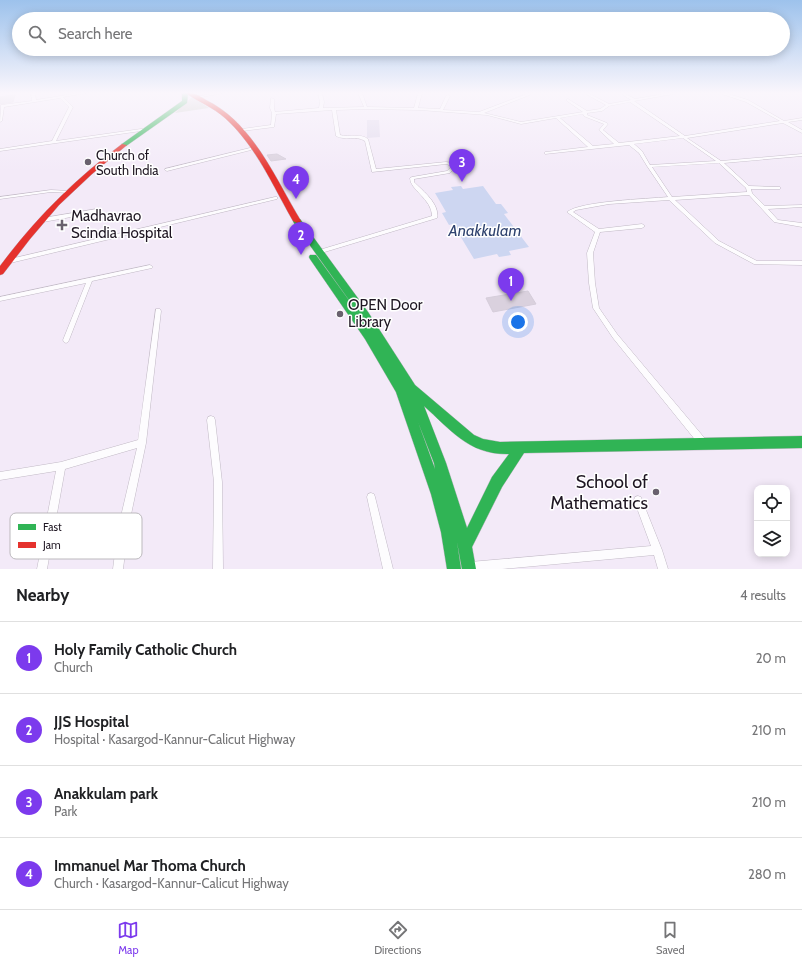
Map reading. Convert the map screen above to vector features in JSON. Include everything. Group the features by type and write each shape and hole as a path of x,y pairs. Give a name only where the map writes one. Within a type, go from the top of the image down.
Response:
{"main road":[{"path":"0,272 6,262 43,220 94,169 161,120"},
{"path":"226,120 242,130 255,147 294,218 365,315 411,388 440,463 465,546 466,568"},
{"path":"229,122 250,149 275,198 295,231 375,346 399,386 424,449 442,508 451,546 454,569"},
{"path":"411,388 470,439 482,445 500,448 613,443 704,445 802,442"},
{"path":"465,546 507,463 521,447"}],"street":[{"path":"53,143 65,120"},
{"path":"242,130 273,126 273,120"},
{"path":"318,252 435,217 436,213 412,182 412,178 448,172 454,167 451,164 446,163 374,171 366,139 362,137 345,138 338,136 336,120"},
{"path":"505,120 521,123 547,120"},
{"path":"560,120 592,148"},
{"path":"590,120 598,120 606,124 601,130 618,145"},
{"path":"661,120 686,137 696,147 720,162 748,187 750,193 776,221 802,225"},
{"path":"780,120 802,132"},
{"path":"546,153 686,137 799,120"},
{"path":"0,150 148,129"},
{"path":"630,143 641,152 671,199 717,242 756,263 802,263"},
{"path":"167,170 250,149"},
{"path":"649,166 802,155"},
{"path":"748,187 778,188"},
{"path":"0,198 51,191 70,192"},
{"path":"642,226 598,231 570,212 575,209 609,203 750,193"},
{"path":"6,262 275,198"},
{"path":"764,208 802,206"},
{"path":"43,220 97,211"},
{"path":"598,231 590,253 592,283 596,308 615,336 704,445"},
{"path":"0,299 150,267"},
{"path":"66,340 90,280"},
{"path":"127,513 142,444 158,311"},
{"path":"211,420 218,482 218,569"},
{"path":"0,476 61,466 142,444"},
{"path":"52,513 61,466"},
{"path":"371,496 388,569"},
{"path":"638,500 663,569"},
{"path":"466,568 657,550"},
{"path":"42,569 44,559"},
{"path":"118,569 119,559"}],"shaded area":[{"path":"367,120 379,120 380,137 367,138"}],"water":[{"name":"Anakkulam","path":"461,186 463,189 483,186 496,204 501,204 508,213 504,214 529,247 509,251 511,255 499,257 497,254 474,259 453,224 449,225 442,213 446,212 435,193 453,190 451,187"}],"building":[{"path":"277,154 286,159 271,161 267,155"},
{"path":"528,291 536,304 493,312 486,298"}],"traffic: fast":[{"path":"124,145 160,120"},
{"path":"297,221 365,315 411,388 440,463 465,546 469,569"},
{"path":"313,257 369,336 401,390 438,494 448,532 454,569"},
{"path":"412,389 470,439 482,445 500,448 802,442"},
{"path":"466,544 497,482 521,447"}],"traffic: jam":[{"path":"230,120 254,147 297,221"},
{"path":"0,272 27,237 57,204 89,173 124,145"}],"place":[{"name":"Church of South India","path":"88,162"},
{"name":"Anakkulam park","path":"462,182"},
{"name":"Immanuel Mar Thoma Church","path":"296,199"},
{"name":"Madhavrao Scindia Hospital","path":"62,225"},
{"name":"JJS Hospital","path":"301,255"},
{"name":"Holy Family Catholic Church","path":"511,301"},
{"name":"OPEN Door Library","path":"340,314"},
{"name":"School of Mathematics","path":"656,492"}]}
